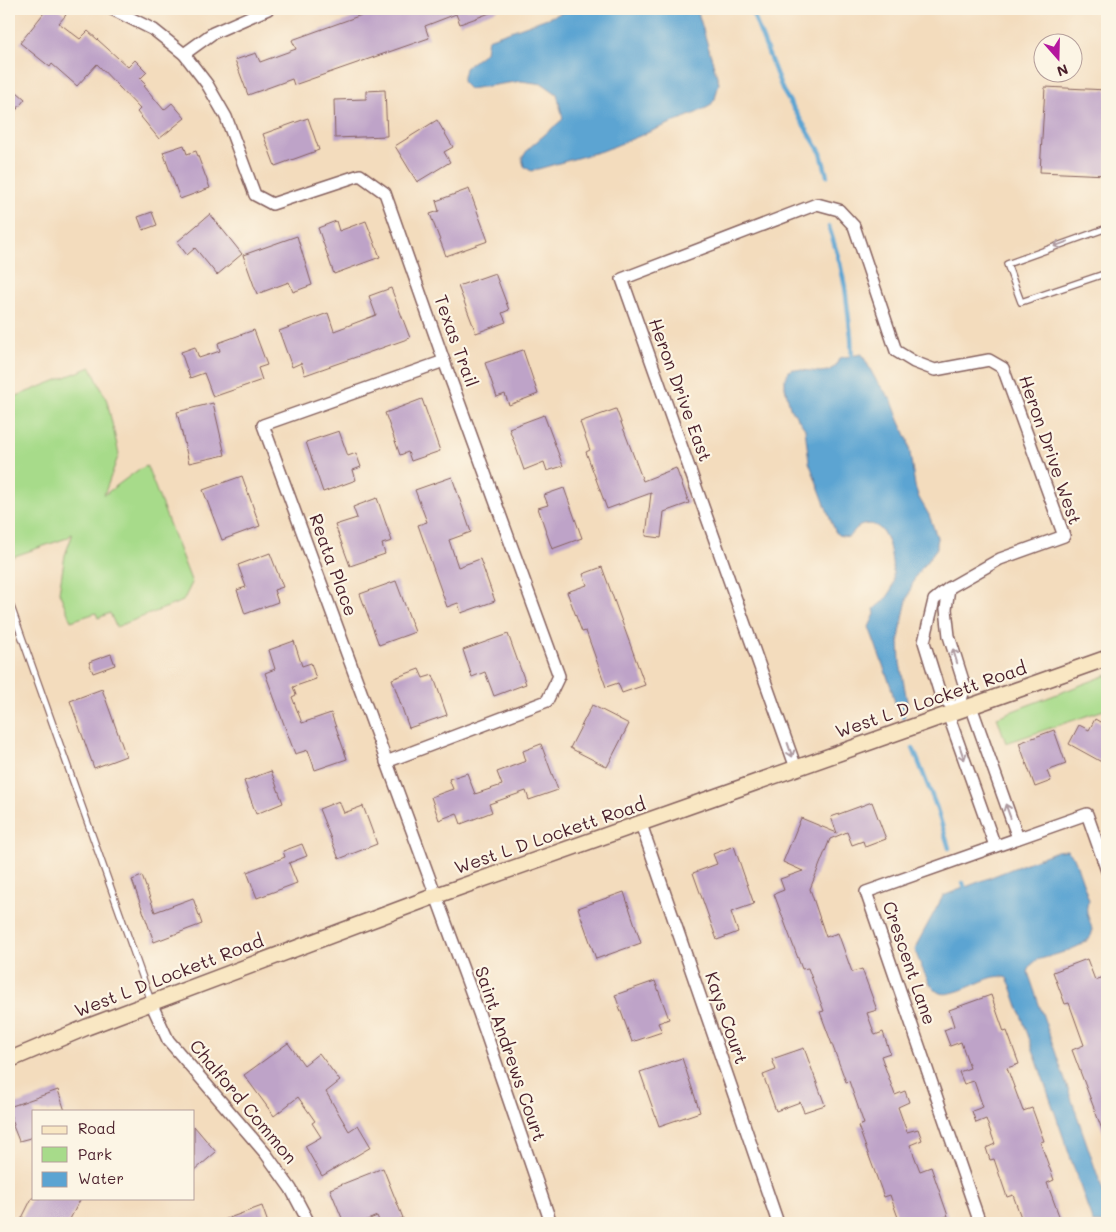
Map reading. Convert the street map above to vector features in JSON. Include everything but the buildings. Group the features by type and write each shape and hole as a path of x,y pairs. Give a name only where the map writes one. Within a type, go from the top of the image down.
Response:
{"main road":[{"name":"West L D Lockett Road","path":"9,1060 87,1027 435,896 1107,658"}],"street":[{"name":"Texas Trail","path":"112,9 154,30 184,54 207,84 226,117 255,195 272,204 360,175 385,193 559,676 547,701 386,762"},
{"path":"184,54 213,33 268,9"},
{"name":"Heron Drive East","path":"796,768 622,279 817,204 839,210"},
{"name":"Heron Drive West","path":"839,210 854,226 896,350 914,362 935,370 988,360 1003,368 1064,536 1000,559 949,588 934,600 924,642 941,697 959,710"},
{"name":"Reata Place","path":"435,896 263,425 444,361"},
{"path":"949,588 946,609 949,636 965,687 959,710 995,846 1088,814 1107,871"},
{"path":"959,710 1018,838"},
{"name":"Kays Court","path":"641,824 778,1223"},
{"name":"Crescent Lane","path":"980,1223 866,892 995,846"},
{"name":"Saint Andrews Court","path":"435,896 479,1013 551,1223"},
{"name":"Chalford Common","path":"151,1003 168,1040 266,1154 291,1188 308,1223"}],"lane":[{"path":"1107,228 1007,264 1021,302 1107,273"},
{"path":"9,601 151,1003"}],"green space":[{"path":"91,367 107,401 119,454 104,495 138,470 147,466 192,583 183,601 116,627 110,613 98,618 96,613 71,621 59,592 65,555 73,533 67,538 9,558 9,399"},
{"path":"1107,675 1107,709 1006,743 997,717"}],"water":[{"path":"573,9 697,9 719,83 715,99 710,106 696,113 605,150 531,171 524,166 522,158 529,148 563,119 557,94 543,84 521,81 469,89 462,82 465,68 486,52 488,39"},
{"path":"862,354 876,380 892,401 908,440 915,486 937,537 937,548 915,577 902,622 899,639 900,663 908,706 901,709 896,707 891,687 869,627 875,614 874,609 888,596 893,585 892,559 887,541 879,527 872,524 860,526 848,537 838,535 835,531 809,462 805,429 790,407 785,387 785,379 788,372 793,369 828,371 836,366 839,358"},
{"path":"1067,850 1074,857 1089,900 1087,912 1092,930 1091,936 1079,945 1061,953 1037,960 1031,965 1028,972 1107,1203 1107,1223 1093,1223 1007,978 993,977 956,992 940,993 928,981 915,950 943,896 1057,851"}],"waterway":[{"path":"751,9 783,91 821,153 827,176"},
{"path":"829,227 845,287 852,361"},
{"path":"900,704 903,717"},
{"path":"913,748 936,806 949,848"},
{"path":"963,883 966,892"}]}
